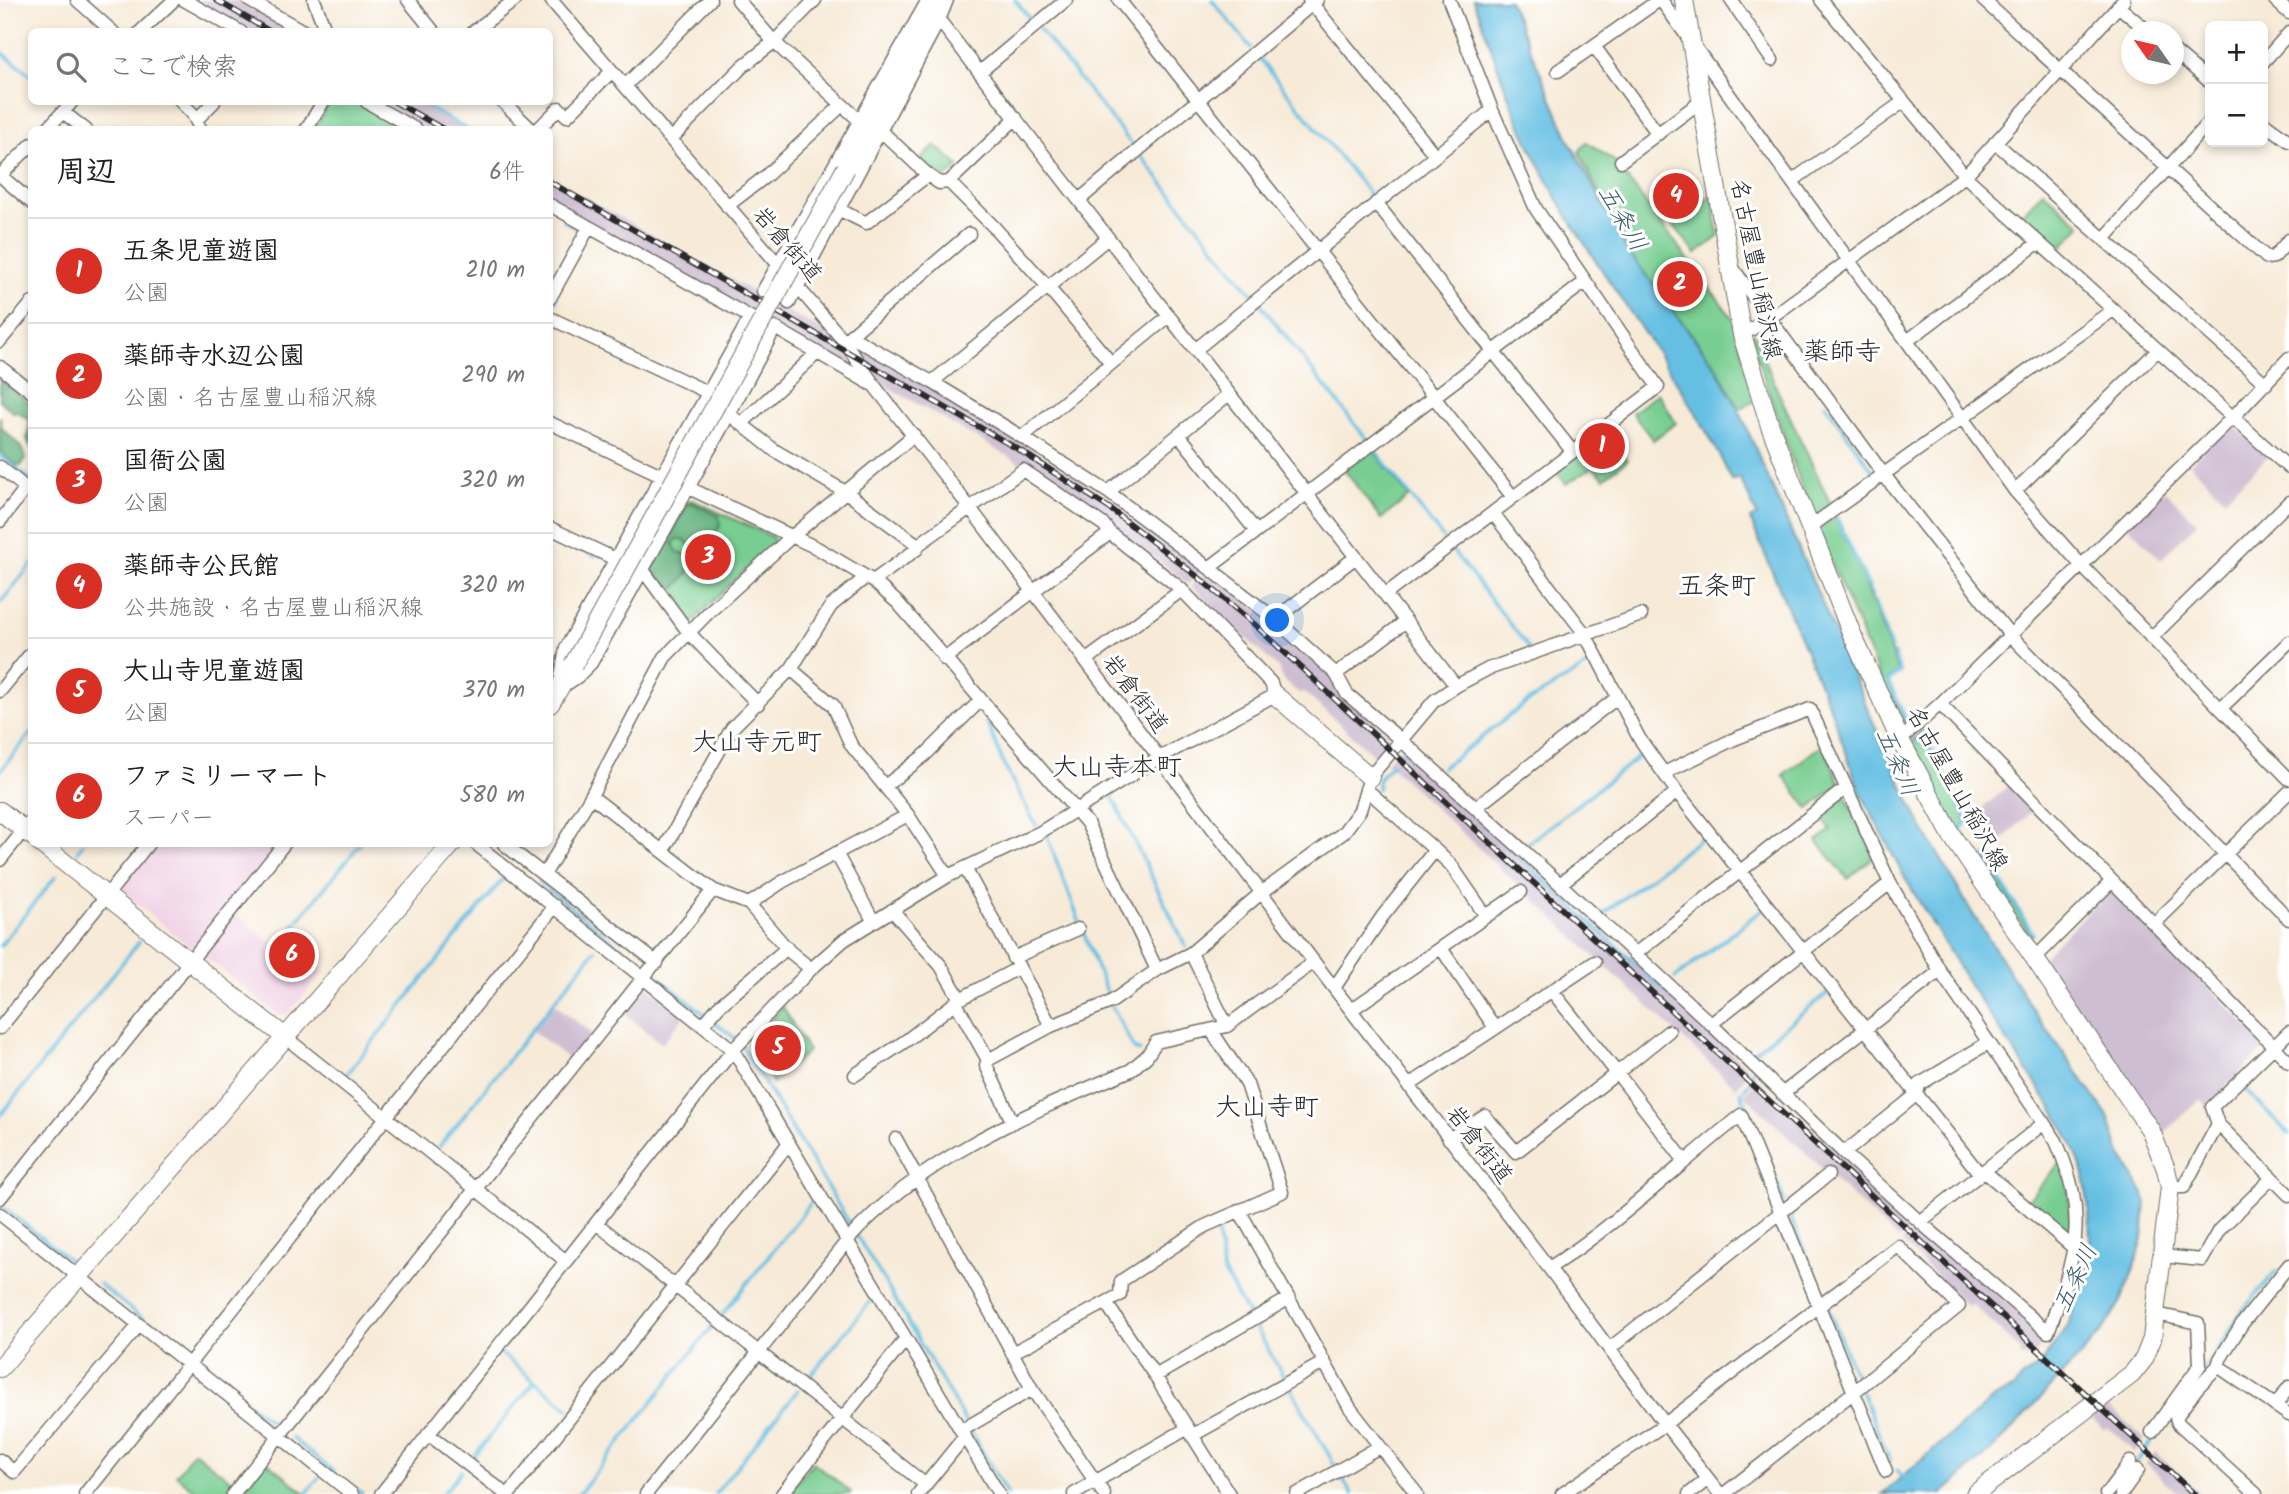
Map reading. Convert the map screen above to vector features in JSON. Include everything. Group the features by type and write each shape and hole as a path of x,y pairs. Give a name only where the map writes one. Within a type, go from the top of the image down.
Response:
{"street":[{"path":"77,0 108,28"},
{"path":"144,28 174,0"},
{"path":"184,0 234,28"},
{"path":"248,0 298,28"},
{"path":"314,0 324,28"},
{"path":"408,0 431,28"},
{"path":"479,28 515,0"},
{"name":"岩倉街道","path":"551,0 797,288 847,338 876,387 1549,1268 1665,1424 1722,1494"},
{"path":"625,86 709,0"},
{"path":"738,0 774,42 860,121"},
{"path":"671,139 743,65 774,42 815,0"},
{"path":"789,303 939,20 947,0"},
{"path":"980,72 1066,0"},
{"path":"1119,0 1514,497"},
{"path":"1386,594 1658,387 1536,209 1492,110 1449,0"},
{"path":"1558,71 1660,0 2015,491 2081,565 2289,779"},
{"name":"名古屋豊山稲沢線","path":"1684,0 1742,335 1755,384 1852,632 1900,740 1952,836 2151,1130 2166,1168 2170,1187 2156,1314 2152,1339 2144,1359 2132,1374 1983,1492"},
{"path":"1731,0 1772,60"},
{"path":"1821,0 1965,176 2289,468"},
{"path":"1983,0 2267,258 2274,257 2289,240"},
{"path":"2275,0 2289,13"},
{"path":"763,291 929,1"},
{"path":"554,697 846,167 929,1"},
{"path":"1079,200 1199,101 1313,1 1435,155"},
{"path":"1742,335 1770,318 1965,176 2121,3 2138,21"},
{"path":"939,20 1456,685"},
{"path":"2268,56 2289,33"},
{"path":"1594,46 1658,134"},
{"path":"2184,60 2205,78"},
{"path":"539,126 559,108 566,116 612,71"},
{"path":"1621,161 1700,102"},
{"path":"1792,181 1903,102"},
{"path":"50,126 69,105"},
{"path":"183,105 197,126 212,105"},
{"path":"308,126 321,105"},
{"path":"372,105 410,126"},
{"path":"506,105 530,126"},
{"path":"727,206 766,176 842,105"},
{"path":"1195,350 1492,110"},
{"path":"62,112 81,126"},
{"path":"881,131 939,183 949,182 1016,118"},
{"path":"2268,126 2289,141"},
{"path":"2104,239 2205,127"},
{"path":"1995,142 2266,384"},
{"path":"28,148 1,172 28,199"},
{"path":"838,209 866,223 928,175"},
{"path":"949,182 1048,287 1111,363"},
{"path":"1376,203 1572,451"},
{"path":"553,207 876,387"},
{"path":"553,293 589,227"},
{"path":"969,233 847,338 932,382 1108,492 1275,619 1336,674 1347,694 1560,884 1711,1024 1844,1153 2048,1332 2075,1249 2077,1227 2070,1177 2056,1141 1940,971 1890,883 1810,709 1732,740 1664,773"},
{"path":"932,382 1108,238"},
{"path":"1907,341 2038,243"},
{"path":"1730,263 1884,475 2010,635 2289,919"},
{"path":"1209,568 1585,282"},
{"path":"0,341 28,308"},
{"path":"1810,527 2113,310"},
{"path":"1022,437 1169,316"},
{"path":"554,697 566,648 750,318"},
{"path":"553,319 709,393"},
{"path":"554,697 591,663 774,329"},
{"path":"2015,491 2158,350"},
{"path":"741,424 817,353"},
{"path":"1900,740 2233,417 2289,358"},
{"path":"0,368 28,389"},
{"path":"1108,492 1229,394"},
{"path":"729,414 774,450 846,493 918,545"},
{"path":"553,424 790,538 817,548 870,579 898,603 1087,822 1157,970"},
{"path":"544,875 591,796 666,657 790,538 914,435"},
{"path":"1179,435 1256,531"},
{"path":"0,467 28,489"},
{"path":"663,851 732,728 791,669 831,606 917,549 918,545 1023,470 1104,525 1110,533 1182,590 1271,683 1275,695 1451,865 1486,916"},
{"path":"0,521 28,491"},
{"path":"2151,638 2289,502"},
{"path":"1493,513 1585,634 1639,738 1677,792 1916,1095 1982,1173 2075,1249"},
{"path":"553,529 615,559"},
{"path":"944,659 1110,533"},
{"path":"1275,619 1356,557"},
{"path":"643,570 689,633 758,704"},
{"path":"1085,661 1182,590"},
{"path":"1012,1121 986,1065 988,1060 1051,1026 1111,1002 1157,970 1191,953 1261,893 1343,833 1360,810 1368,783 1434,701 1456,685 1488,669 1641,615"},
{"path":"1336,674 1406,621"},
{"path":"2221,708 2289,642"},
{"path":"0,691 28,657"},
{"path":"791,669 833,705 851,745 908,815 948,876"},
{"path":"381,1494 738,1045 811,969 844,940 948,876 1039,833 1159,758 1275,695"},
{"path":"1475,808 1618,697"},
{"path":"884,786 925,755 980,701"},
{"path":"1940,704 2289,1062"},
{"path":"1635,954 1846,788"},
{"path":"1560,884 1677,792"},
{"path":"2154,924 2289,792"},
{"path":"591,796 713,890 750,904 787,948 811,969"},
{"path":"0,811 28,828"},
{"path":"750,904 782,882 908,815"},
{"path":"0,860 28,830"},
{"path":"45,847 566,1261"},
{"path":"0,1028 146,847"},
{"path":"0,1198 282,847"},
{"path":"0,1368 449,847"},
{"path":"480,847 555,906 651,970"},
{"path":"508,847 544,875 738,1045 789,1143 852,1236 906,1339 999,1494"},
{"path":"1334,988 1382,917 1435,850"},
{"path":"836,853 874,922"},
{"path":"965,868 1051,1026"},
{"path":"2034,959 2112,881"},
{"path":"1711,1024 1890,883"},
{"path":"233,1494 713,890"},
{"path":"1351,1010 1521,892"},
{"path":"85,1494 555,906"},
{"path":"892,910 941,966 988,1060"},
{"path":"855,1075 1016,963 1078,929"},
{"path":"708,1020 787,948"},
{"path":"1441,948 1495,1028"},
{"path":"1191,953 1227,1026"},
{"path":"646,1494 852,1236 917,1177 1012,1121 1131,1070 1147,1056 1156,1042 1227,1026 1314,962"},
{"path":"1408,1086 1595,962"},
{"path":"1782,1094 1940,971"},
{"path":"1552,991 1684,1160"},
{"path":"1012,1353 1120,1296 1121,1281 1205,1226 1282,1192 1282,1185 1247,1084 1211,1030"},
{"path":"1449,1139 1485,1116 1516,1152 1670,1031"},
{"path":"2289,1032 2212,1107 2218,1124 2289,1195"},
{"path":"1844,1153 1916,1095 1920,1084 1988,1043"},
{"path":"1549,1268 1586,1244 1741,1115 1886,1471"},
{"path":"1920,1222 2044,1123"},
{"path":"2170,1187 2184,1187 2218,1124"},
{"path":"896,1139 1032,1389 1104,1494"},
{"path":"428,1434 508,1494 789,1143"},
{"path":"1609,1349 1828,1175"},
{"path":"2162,1256 2202,1260 2219,1230 2272,1178"},
{"path":"1239,1210 1350,1408 1417,1494"},
{"path":"0,1213 352,1494"},
{"path":"596,1223 842,1419 922,1489 963,1433 974,1423 1032,1389"},
{"path":"1562,1494 1665,1424 1898,1246 1959,1307 1722,1494"},
{"path":"2256,1494 2178,1423 2176,1418 2197,1388 2218,1366 2242,1324 2289,1265"},
{"path":"2276,1282 2289,1289"},
{"path":"1155,1376 1288,1299"},
{"path":"1106,1303 1229,1494"},
{"path":"2152,1432 2200,1365 2198,1323 2156,1314"},
{"path":"0,1460 14,1472 139,1325"},
{"path":"782,1494 906,1339"},
{"path":"1074,1494 1323,1363"},
{"path":"2218,1366 2289,1415"},
{"path":"2275,1406 2289,1387"},
{"path":"1297,1494 1379,1447"},
{"path":"2106,1494 2134,1466 2121,1494"},
{"path":"1689,1494 1708,1479"}],"shaded area":[{"path":"198,0 234,0 286,28 248,28"},
{"path":"383,105 421,105 460,126 421,126"},
{"path":"553,180 837,339 858,369 854,371 553,201"},
{"path":"856,344 1019,440 1104,495 1200,568 1200,573 1188,584 1107,520 1023,465 876,380 852,346"},
{"path":"2236,427 2268,456 2225,499 2190,464 2224,430 2233,430"},
{"path":"2164,490 2197,523 2161,560 2128,526"},
{"path":"1205,573 1225,582 1335,678 1391,738 1375,756 1303,691 1300,694 1284,681 1279,669 1191,586"},
{"path":"1399,748 1750,1070 1736,1088 1386,762"},
{"path":"2011,783 2035,808 1998,844 1982,809"},
{"path":"155,847 277,847 198,945 189,946 123,892 123,887"},
{"path":"2115,893 2265,1044 2263,1050 2207,1106 2201,1099 2161,1136 2040,960 2106,894"},
{"path":"235,914 277,948 284,939 324,971 288,1014 278,1015 206,957 205,952"},
{"path":"644,987 650,988 684,1016 662,1044 623,1012"},
{"path":"555,1004 592,1034 571,1061 533,1031"},
{"path":"1757,1078 1913,1220 1913,1224 1900,1238 1744,1095"},
{"path":"1919,1227 2044,1334 2041,1348 2033,1357 2021,1357 2018,1348 1971,1303 1968,1307 1903,1244"},
{"path":"2106,1404 2145,1439 2134,1452 2108,1427 2104,1430 2089,1416"},
{"path":"2156,1452 2201,1494 2178,1494 2146,1463"}],"green space":[{"path":"328,105 361,105 400,126 315,126"},
{"path":"1587,142 1614,161 1733,319 1757,400 1739,409 1716,366 1626,249 1579,152"},
{"path":"935,145 959,166 944,179 919,161"},
{"path":"2043,191 2081,225 2059,250 2021,216"},
{"path":"1712,195 1719,236 1696,254 1672,223"},
{"path":"1754,333 1775,385 1833,509 1812,517 1750,337"},
{"path":"0,379 28,402 28,420 18,412 14,413 0,400"},
{"path":"1658,393 1676,423 1653,440 1632,413"},
{"path":"0,416 1,427 19,444 24,453 26,458 21,466 17,466 0,452"},
{"path":"1606,432 1627,460 1604,478 1593,467 1566,484 1556,471"},
{"path":"1372,449 1409,497 1381,519 1344,469"},
{"path":"692,500 773,537 774,545 734,580 690,625 650,569 688,501"},
{"path":"692,503 719,516 720,526 714,534 691,546 683,539 673,543 677,552 688,555 694,562 674,589 668,590 653,568 688,504"},
{"path":"1835,516 1863,576 1898,672 1887,680 1907,729 1901,728 1818,531 1819,527"},
{"path":"1922,729 1924,732 1914,742 1916,745 1924,736 1967,822 1959,830 1980,864 1986,858 2031,937 1972,860 1909,744"},
{"path":"1823,744 1840,784 1809,809 1783,775"},
{"path":"1845,795 1875,856 1848,879 1817,841 1831,830 1819,815"},
{"path":"783,1007 808,1051 773,1083 748,1044"},
{"path":"2061,1162 2067,1177 2072,1240 2027,1201"},
{"path":"194,1451 234,1483 225,1494 199,1494 176,1475"},
{"path":"266,1461 305,1493 305,1494 240,1494"},
{"path":"813,1462 851,1492 788,1494"}],"water":[{"path":"1473,0 1509,0 1571,144 1626,249 1715,366 1739,410 1878,733 1920,823 2036,1014 2108,1116 2119,1151 2144,1194 2146,1203 2143,1239 2135,1266 2121,1301 2102,1332 1997,1445 1942,1494 1882,1494 1995,1397 2013,1389 2039,1365 2068,1326 2090,1242 2084,1174 2072,1143 2053,1109 1970,986 1902,873 1859,789 1831,710 1750,519 1757,515 1740,478 1732,481 1712,441 1665,363 1565,212 1521,127"}],"waterway":[{"path":"1015,0 1030,19"},
{"path":"1212,0 1251,48"},
{"path":"1039,29 1134,147"},
{"path":"0,51 28,73"},
{"path":"1259,58 1372,197"},
{"path":"424,105 461,126"},
{"path":"1140,155 1253,295"},
{"path":"563,220 577,228"},
{"path":"553,304 556,299"},
{"path":"1262,306 1368,441"},
{"path":"2244,421 2283,378"},
{"path":"1825,404 1876,475 1874,478"},
{"path":"1374,449 1446,542"},
{"path":"0,456 28,478"},
{"path":"1837,518 1873,596"},
{"path":"553,536 595,556"},
{"path":"1452,550 1529,648"},
{"path":"0,603 28,569"},
{"path":"1875,601 1891,648"},
{"path":"1442,768 1526,703 1592,663 1580,642"},
{"name":"五条川","path":"1894,654 1900,672 1888,681 1909,726"},
{"path":"987,722 1004,765 1036,825"},
{"name":"五条川","path":"1915,742 1916,744 1925,733 1968,822 1960,830 1980,863 1986,856 2033,934"},
{"path":"0,771 28,737"},
{"path":"1402,750 1716,1037"},
{"path":"1527,844 1641,755"},
{"path":"1377,789 1379,778 1392,764"},
{"path":"1112,796 1186,947"},
{"path":"1047,836 1108,997"},
{"path":"1603,914 1704,836"},
{"path":"77,852 81,847"},
{"path":"284,938 358,847"},
{"path":"0,946 56,876"},
{"path":"347,1074 505,876"},
{"path":"539,882 647,968"},
{"path":"1675,978 1763,909"},
{"path":"0,1116 139,942"},
{"path":"439,1147 595,950"},
{"path":"653,973 737,1040"},
{"path":"1755,1051 1828,993"},
{"path":"1112,1006 1134,1049 1140,1051"},
{"path":"742,1046 886,1284 1007,1494"},
{"path":"2272,1058 2242,1086 2289,1134"},
{"path":"1752,1071 1753,1078 1741,1093 1784,1201"},
{"path":"2218,1110 2231,1098"},
{"path":"722,1315 814,1199"},
{"path":"4,1208 71,1261"},
{"path":"1789,1214 1823,1295"},
{"path":"1217,1229 1223,1271 1248,1315"},
{"path":"2204,1369 2242,1311 2276,1271"},
{"path":"99,1284 188,1355"},
{"path":"805,1382 873,1298"},
{"path":"1827,1305 1857,1380"},
{"path":"579,1494 715,1323"},
{"path":"1254,1325 1284,1377"},
{"path":"499,1352 569,1409"},
{"path":"199,1364 276,1426"},
{"path":"473,1457 535,1381"},
{"path":"1291,1389 1334,1464"},
{"path":"715,1494 798,1390"},
{"path":"1862,1393 1890,1461"},
{"path":"2134,1465 2157,1435"},
{"path":"292,1438 334,1472"},
{"path":"1897,1470 1905,1479"},
{"path":"443,1494 461,1471"},
{"path":"1340,1475 1352,1494"},
{"path":"306,1494 319,1477"},
{"path":"354,1488 362,1494"}],"railway":[{"path":"216,0 264,28"},
{"path":"400,105 438,126"},
{"path":"553,184 1016,448 1109,508 1198,577 1254,624 2194,1494"}],"place":[{"name":"薬師寺公民館","path":"1676,196"},
{"name":"薬師寺水辺公園","path":"1680,284"},
{"name":"五条児童遊園","path":"1602,446"},
{"name":"国衙公園","path":"708,557"},
{"name":"ファミリーマート","path":"292,955"},
{"name":"大山寺児童遊園","path":"778,1048"}],"district":[{"name":"薬師寺","path":"1842,351"},
{"name":"五条町","path":"1717,585"},
{"name":"大山寺元町","path":"757,741"},
{"name":"大山寺本町","path":"1117,766"},
{"name":"大山寺町","path":"1267,1106"}]}
